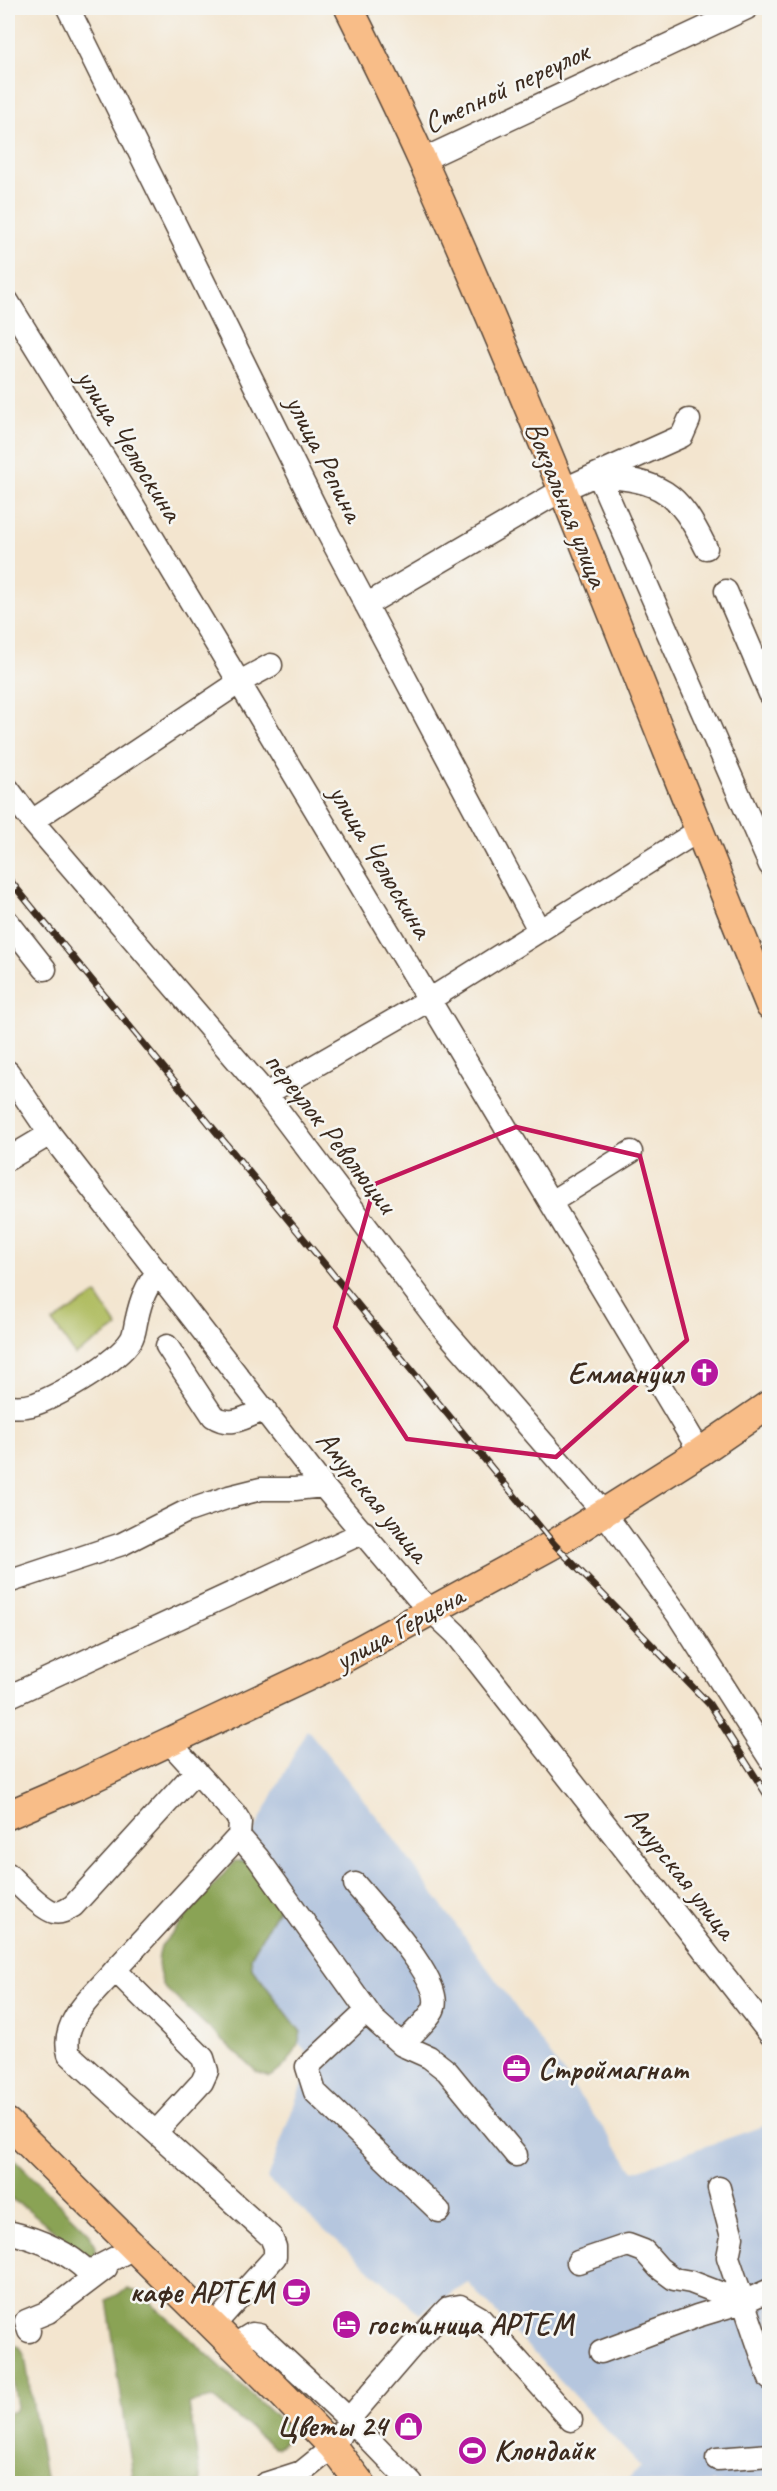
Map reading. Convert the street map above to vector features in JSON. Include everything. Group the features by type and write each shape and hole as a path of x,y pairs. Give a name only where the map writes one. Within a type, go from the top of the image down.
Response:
{"main road":[{"name":"Вокзальная улица","path":"350,8 422,160 562,490 770,1006"},
{"name":"улица Герцена","path":"8,1815 73,1787 328,1667 605,1514 770,1404"},
{"path":"8,2123 224,2335 333,2448 361,2484"}],"street":[{"name":"улица Репина","path":"68,8 287,451 366,605 540,930"},
{"name":"Степной переулок","path":"422,160 747,8"},
{"name":"улица Челюскина","path":"8,303 133,505 700,1452"},
{"path":"366,605 562,490 599,476 682,436 689,420"},
{"path":"599,476 633,479 670,494 691,518 706,548"},
{"path":"599,476 764,836 770,865"},
{"path":"726,591 770,694"},
{"path":"32,821 238,683 271,665"},
{"name":"переулок Революции","path":"8,789 32,821 266,1094 443,1328 605,1514 678,1615 770,1760"},
{"path":"266,1094 429,1000 698,831"},
{"path":"8,922 45,969"},
{"name":"Амурская улица","path":"8,1072 15,1097 50,1134 323,1486 430,1611 456,1634 770,2034"},
{"path":"8,1159 50,1134"},
{"path":"551,1202 631,1152"},
{"path":"8,1406 19,1407 34,1404 68,1387 121,1354 133,1338 142,1297 158,1272"},
{"path":"167,1346 213,1416 222,1422 231,1423 265,1409"},
{"path":"8,1582 122,1544 185,1512 229,1497 261,1489 295,1490 323,1486"},
{"path":"8,1697 364,1532"},
{"path":"169,1742 235,1814 240,1822 239,1836 115,1970 70,2024 66,2044 69,2054 271,2237 275,2247 275,2257 224,2335"},
{"path":"8,1874 29,1895 54,1912 73,1906 196,1771"},
{"path":"239,1836 258,1858 367,2011 388,2034 402,2045 429,2057 447,2071 516,2154"},
{"path":"355,1884 423,1968 436,1995 434,2010 402,2045"},
{"path":"115,1970 203,2058 207,2071 202,2082 156,2132"},
{"path":"367,2011 307,2067 315,2092 440,2211"},
{"path":"719,2188 732,2237 728,2257 762,2296 770,2379"},
{"path":"8,2232 29,2237 72,2256 88,2272 134,2247"},
{"path":"578,2262 628,2245 644,2251 659,2268 674,2278 762,2296"},
{"path":"21,2326 48,2312 134,2247"},
{"path":"601,2352 697,2316 762,2296"},
{"path":"265,2484 302,2472 333,2448 349,2419 448,2307 460,2306 479,2317 571,2420"},
{"path":"224,2335 259,2335 349,2419 412,2484"},
{"path":"717,2459 770,2455"}],"highlighted area":[{"path":"516,1127 640,1156 687,1340 556,1457 407,1439 335,1327 375,1184"}],"shaded area":[{"path":"307,1729 386,1828 634,2171 769,2124 769,2483 624,2483 641,2467 468,2283 420,2314 267,2179 311,2059 208,1920"}],"green space":[{"path":"96,1294 118,1327 75,1355 53,1322"},
{"path":"235,1861 247,1861 278,1898 279,1907 251,1957 252,1968 301,2032 290,2059 269,2077 257,2072 164,1987 159,1971 161,1946"},
{"path":"8,2153 90,2234 95,2247 95,2256 88,2259 29,2210 8,2197"},
{"path":"128,2289 140,2293 286,2426 286,2441 278,2447 273,2447 213,2398 189,2403 201,2483 134,2483 107,2300"},
{"path":"14,2345 20,2347 25,2357 46,2483 8,2483 8,2413 15,2411 17,2407 8,2348"}],"railway":[{"path":"8,878 554,1544 709,1704 770,1800"}],"place":[{"name":"Еммануил","path":"704,1373"},
{"name":"Строймагнат","path":"517,2069"},
{"name":"кафе АРТЕМ","path":"296,2292"},
{"name":"гостиница АРТЕМ","path":"346,2324"},
{"name":"Цветы 24","path":"408,2426"},
{"name":"Клондайк","path":"473,2450"}]}
